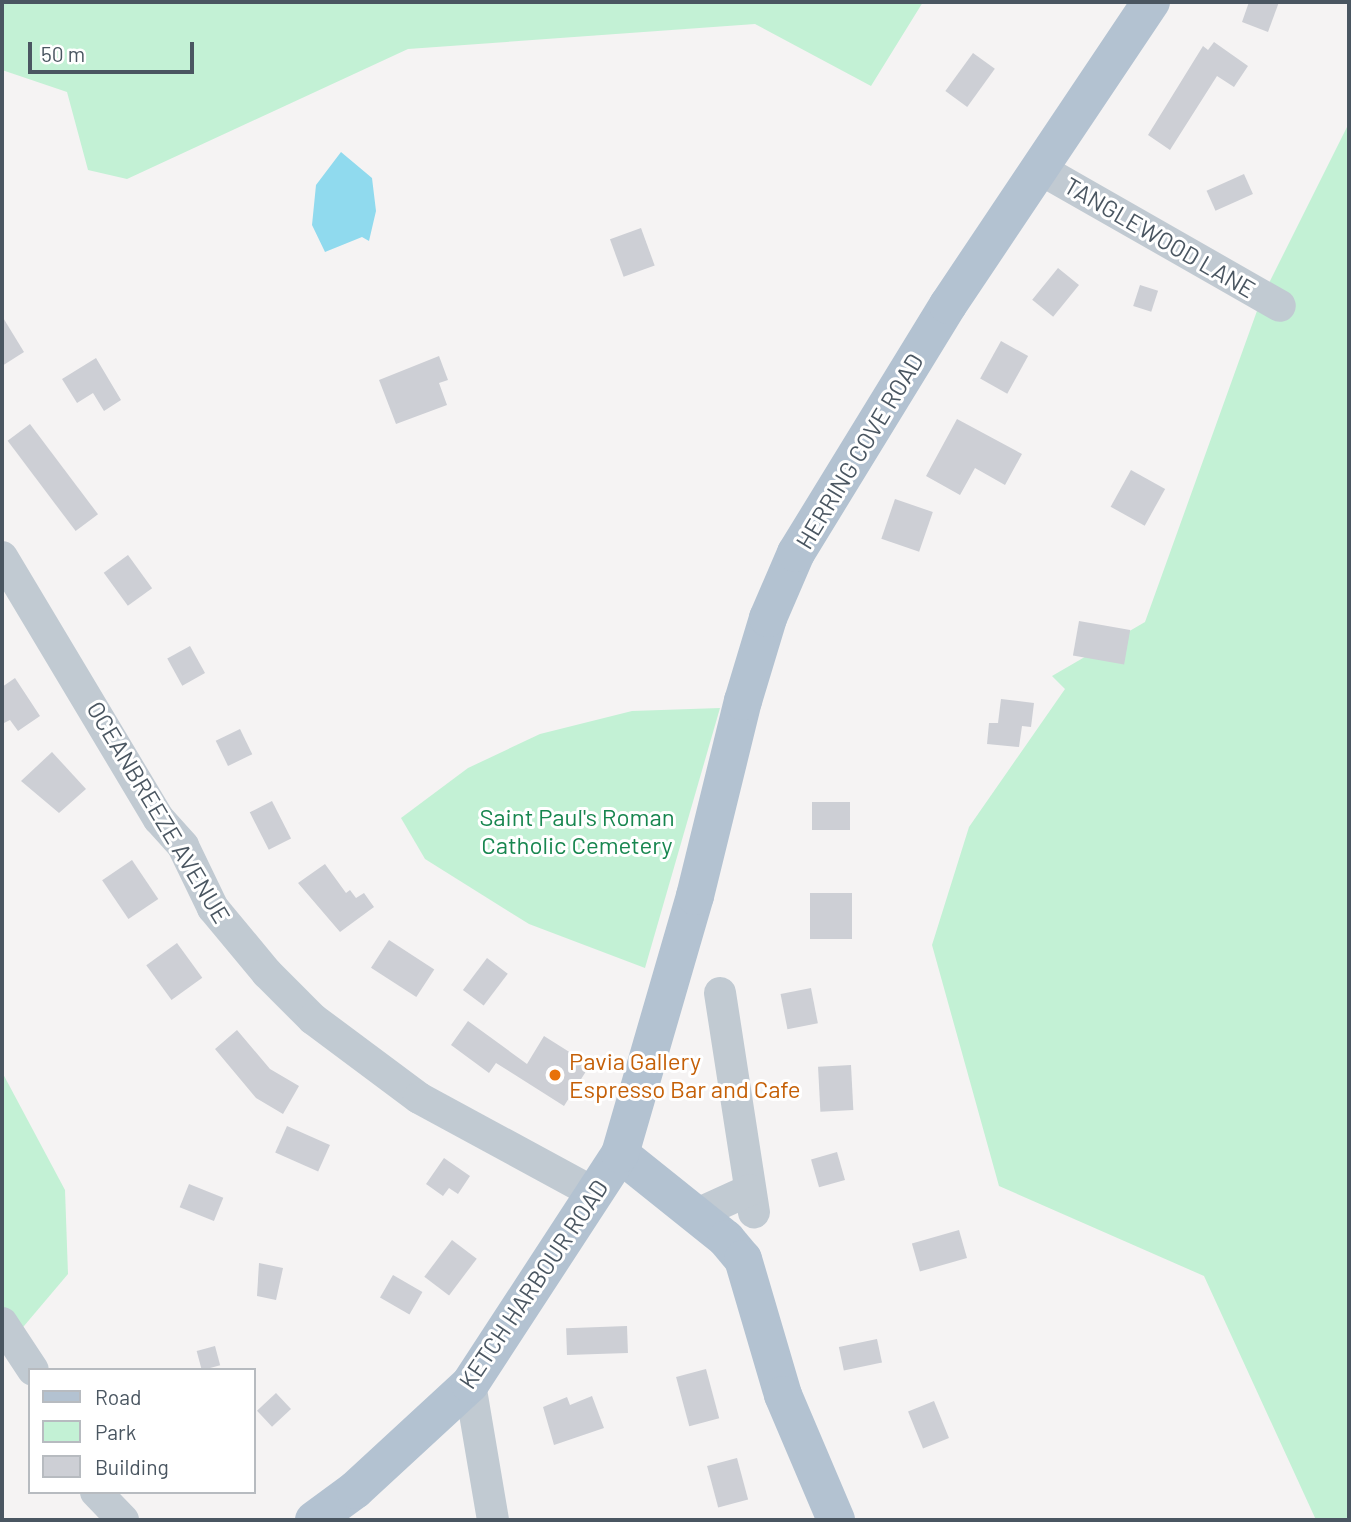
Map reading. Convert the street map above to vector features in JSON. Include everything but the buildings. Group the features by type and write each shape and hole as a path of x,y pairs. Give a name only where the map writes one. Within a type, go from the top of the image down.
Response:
{"main road":[{"name":"HERRING COVE ROAD","path":"620,1154 695,896 768,618 831,489 1151,2"},
{"name":"KETCH HARBOUR ROAD","path":"314,1520 355,1490 470,1384 620,1154"},
{"path":"620,1154 726,1239 753,1280 783,1395 836,1520"}],"street":[{"name":"TANGLEWOOD LANE","path":"1040,169 1280,306"},
{"name":"OCEANBREEZE AVENUE","path":"2,557 159,819 183,846 213,908 267,973 313,1019 419,1098 596,1194"},
{"path":"697,1214 752,1201 720,993"},
{"path":"2,1323 32,1368"},
{"path":"470,1384 494,1520"},
{"path":"98,1494 123,1520"}],"green space":[{"path":"2,2 923,2 871,86 755,24 408,49 127,179 88,170 67,92 2,70"},
{"path":"1349,123 1349,1520 1316,1520 1204,1276 999,1186 932,945 969,827 1065,689 1052,676 1145,622 1262,297"},
{"name":"Saint Paul's Roman Catholic Cemetery","path":"720,708 645,968 529,924 425,859 401,818 468,768 540,734 632,711"},
{"path":"2,1072 65,1190 68,1274 2,1352"}],"water":[{"path":"341,152 372,178 376,211 369,241 362,237 325,252 312,225 316,185"}],"place":[{"name":"Pavia Gallery Espresso Bar and Cafe","path":"555,1075"}]}
